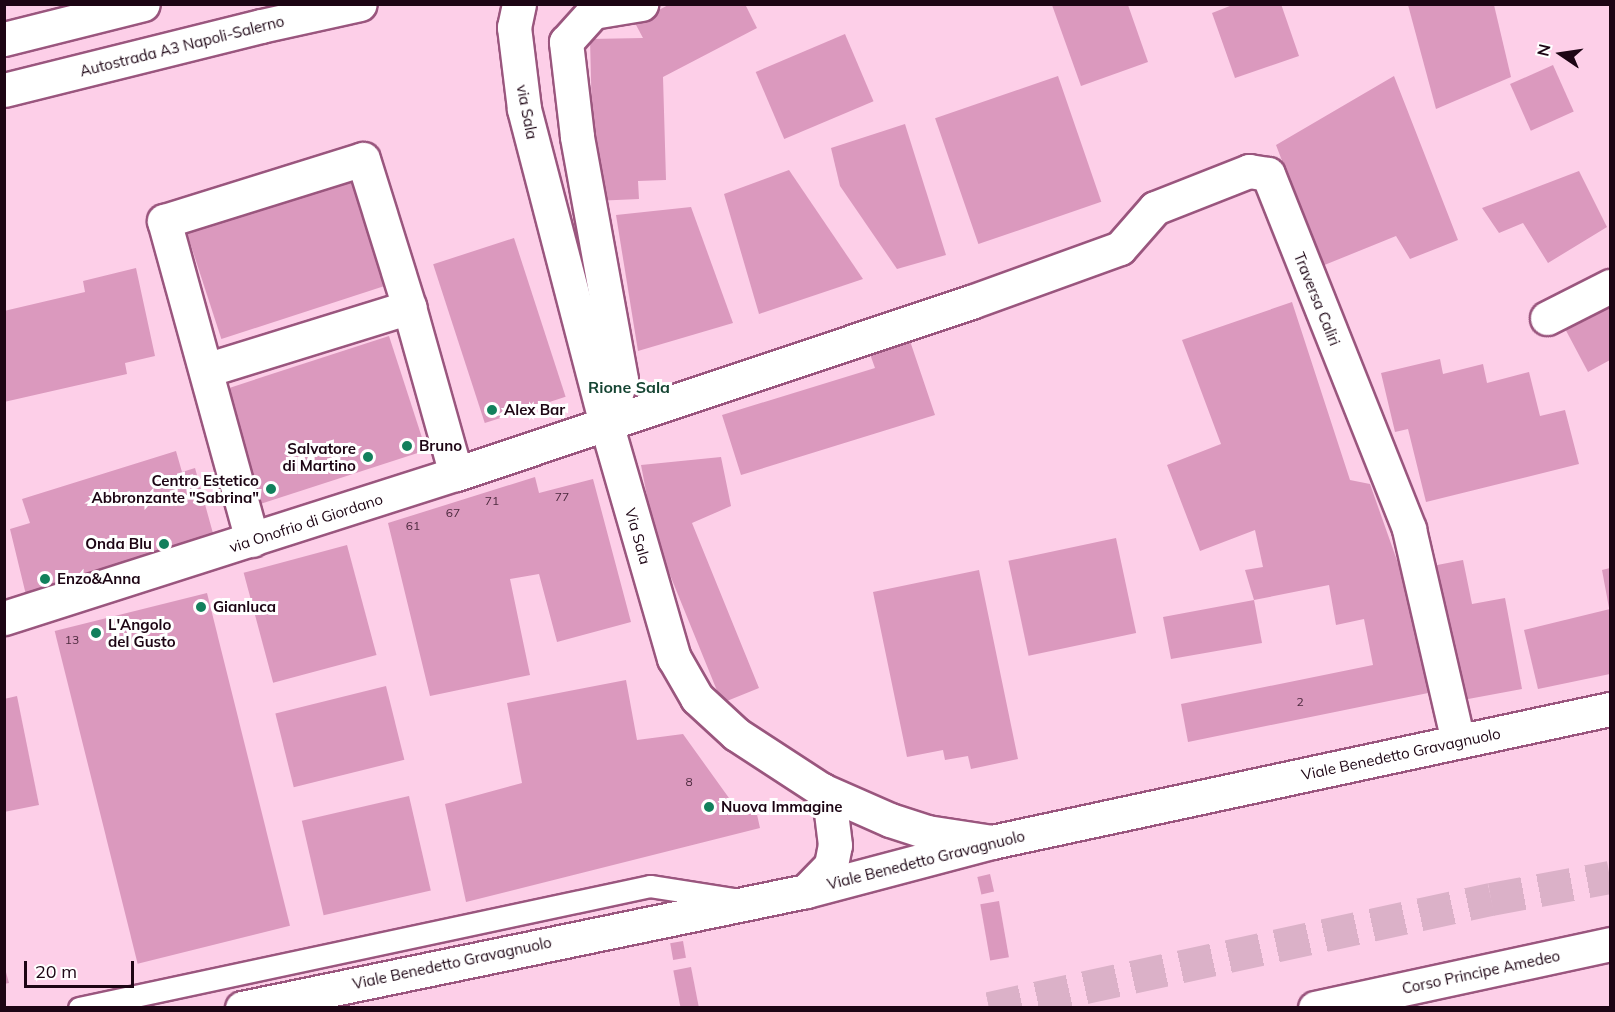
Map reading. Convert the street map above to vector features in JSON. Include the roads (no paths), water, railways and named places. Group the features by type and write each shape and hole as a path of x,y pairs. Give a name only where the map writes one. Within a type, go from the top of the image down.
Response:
{"main road":[{"path":"4,39 143,4"},
{"name":"Autostrada A3 Napoli-Salerno","path":"4,90 228,34 360,4"},
{"name":"via Sala","path":"519,4 514,27 524,109 551,218"},
{"path":"606,423 621,379 577,136 567,42 593,12 641,4"},
{"path":"252,540 164,221 363,159 409,307 456,474"},
{"name":"Traversa Caliri","path":"970,302 1120,248 1155,208 1250,171 1268,174 1409,529 1458,741"},
{"name":"Via Sala","path":"551,218 606,423 674,658 698,698 736,734 822,790 890,820 927,832 992,842"},
{"path":"1547,318 1611,286"},
{"name":"via Onofrio di Giordano","path":"4,618 456,474 970,302"},
{"path":"206,370 409,307"},
{"name":"Viale Benedetto Gravagnuolo","path":"242,1008 806,891 992,842 1611,709"},
{"path":"806,891 831,865 835,844 831,812 822,790"},
{"name":"Corso Principe Amedeo","path":"1315,1008 1386,1000 1611,944"}],"lane":[{"path":"79,1008 650,886 751,902"}],"tunnel":[{"path":"989,1008 1491,899 1610,877"}],"place":[{"name":"Alex Bar","path":"492,410"},
{"name":"Bruno","path":"407,446"},
{"name":"Salvatore di Martino","path":"368,457"},
{"name":"Centro Estetico Abbronzante \"Sabrina\"","path":"271,489"},
{"name":"Onda Blu","path":"164,544"},
{"name":"Enzo&Anna","path":"45,579"},
{"name":"Gianluca","path":"201,607"},
{"name":"L'Angolo del Gusto","path":"96,633"},
{"name":"Nuova Immagine","path":"709,807"}],"district":[{"name":"Rione Sala","path":"629,387"}]}
